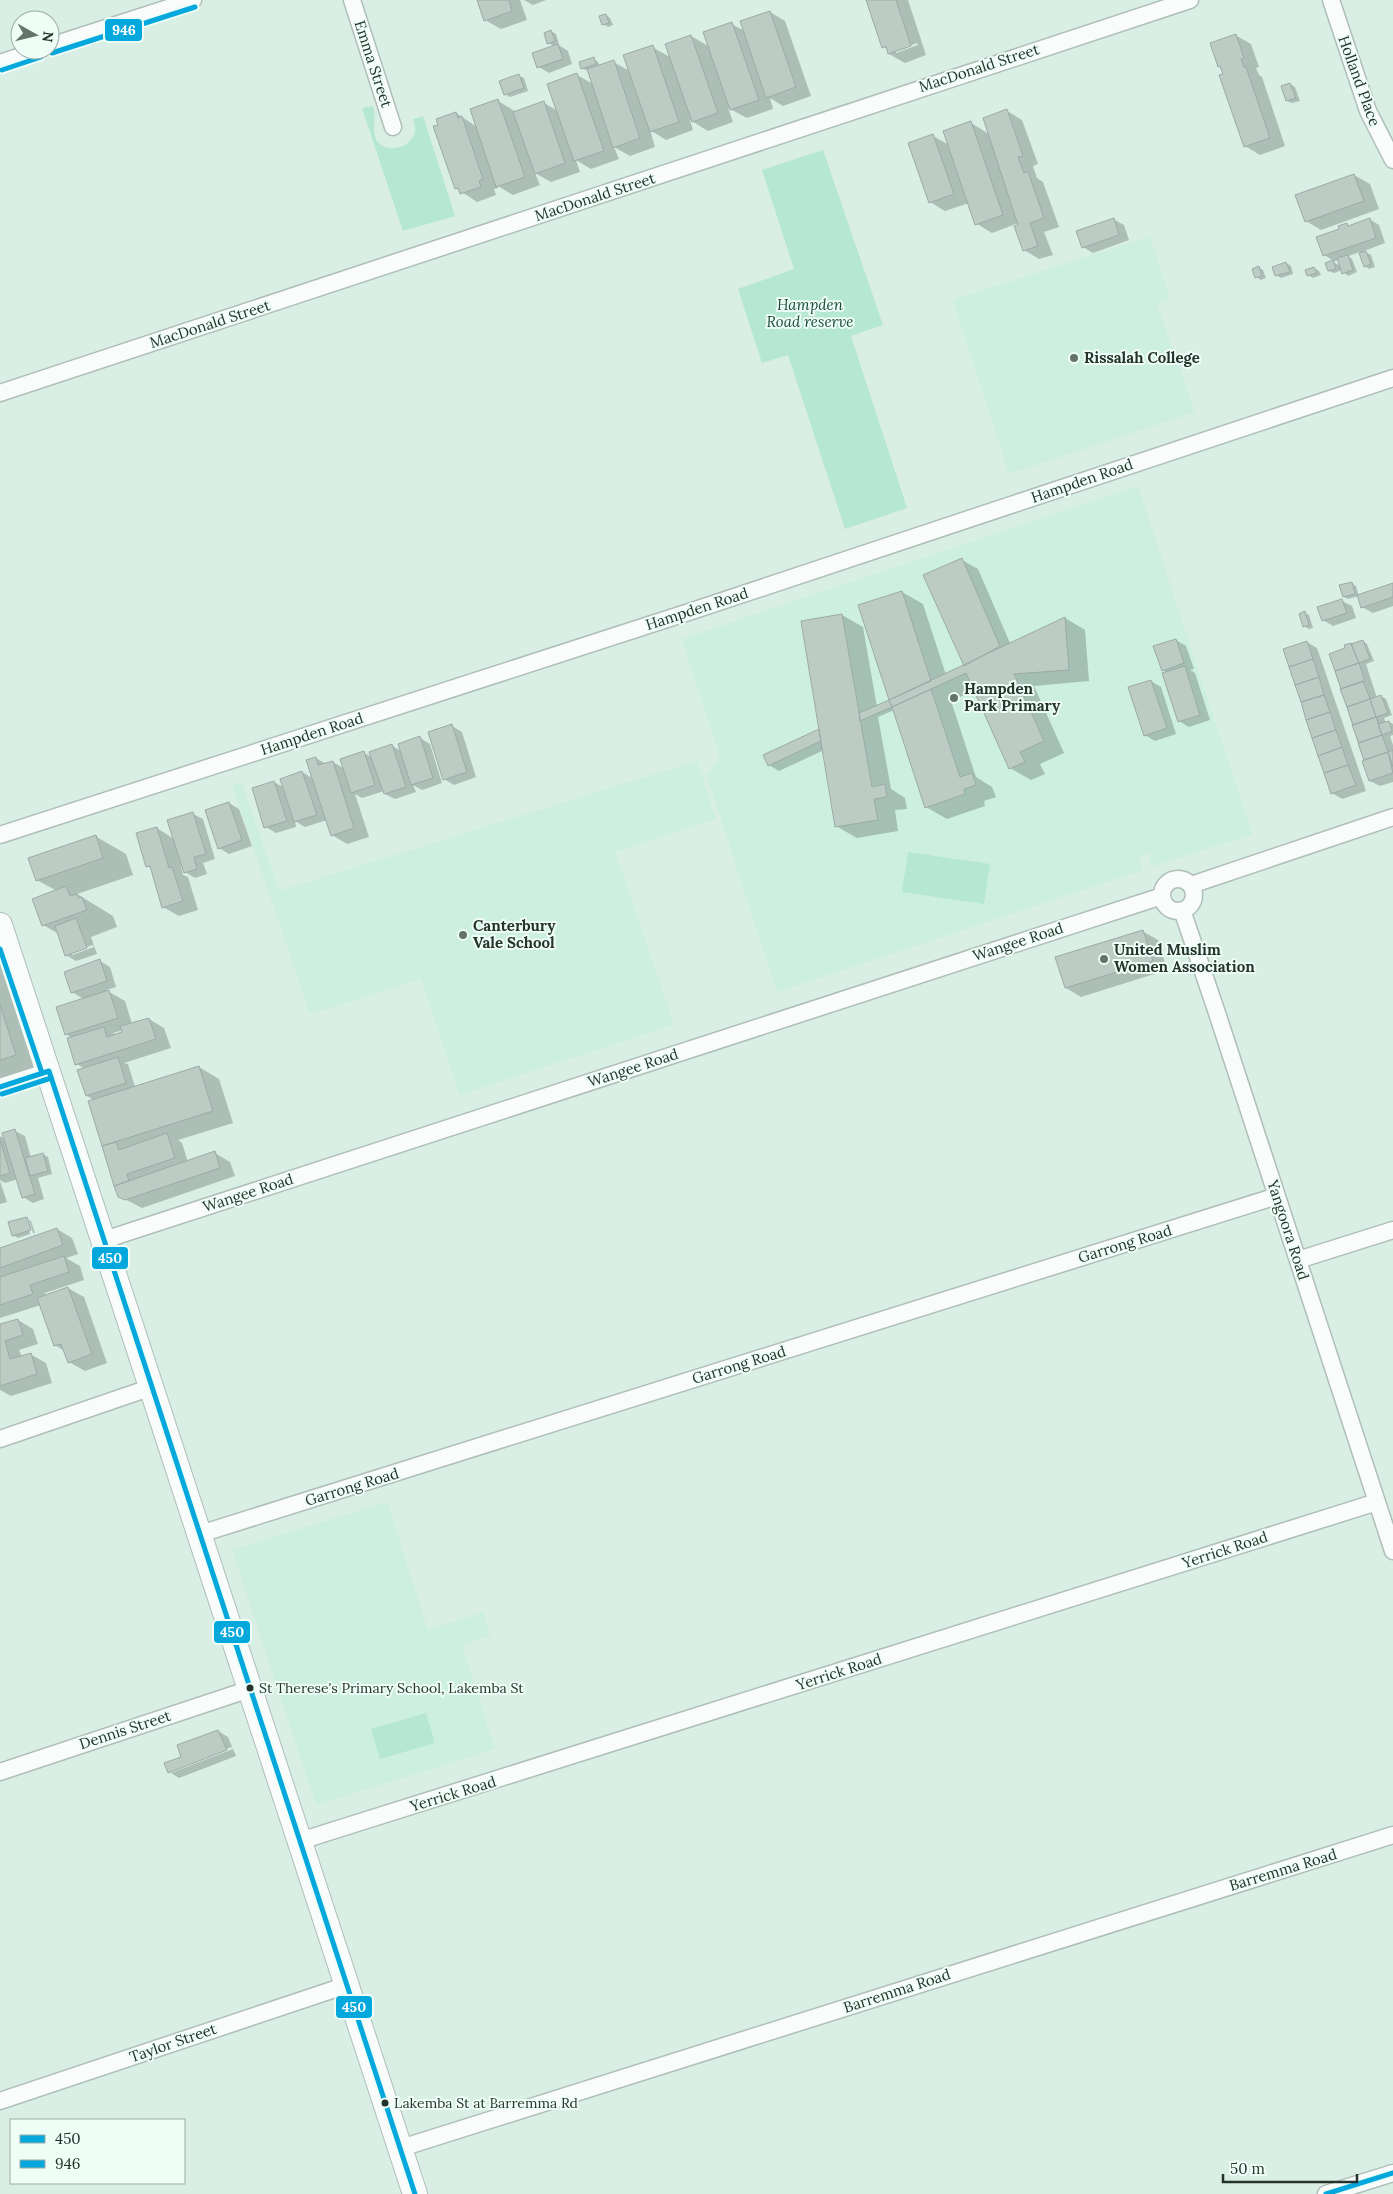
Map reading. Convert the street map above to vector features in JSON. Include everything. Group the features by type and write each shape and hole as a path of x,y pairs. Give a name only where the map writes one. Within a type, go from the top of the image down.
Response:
{"main road":[{"path":"0,925 49,1070 415,2194"}],"street":[{"path":"60,43 193,0"},
{"name":"Emma Street","path":"352,0 393,127"},
{"name":"MacDonald Street","path":"0,393 1190,0"},
{"name":"Holland Place","path":"1331,0 1368,111 1393,160"},
{"name":"Hampden Road","path":"0,835 692,612 1393,378"},
{"path":"1191,885 1393,817"},
{"path":"1173,879 1183,879 1194,890 1191,905 1182,910 1169,908 1162,896 1165,886 1173,879"},
{"name":"Wangee Road","path":"104,1240 1162,896"},
{"name":"Yangoora Road","path":"1182,910 1393,1551"},
{"path":"0,1087 49,1070"},
{"name":"Garrong Road","path":"200,1534 1277,1196"},
{"path":"1298,1260 1393,1230"},
{"path":"0,1438 152,1387"},
{"name":"Yerrick Road","path":"300,1841 1377,1502"},
{"name":"Dennis Street","path":"0,1772 250,1689"},
{"name":"Barremma Road","path":"401,2148 1393,1835"},
{"name":"Taylor Street","path":"0,2101 347,1985"},
{"path":"1326,2194 1393,2173"}],"shaded area":[{"name":"Rissalah College","path":"1150,236 1170,299 1157,304 1195,412 1009,474 953,300"},
{"name":"Hampden Park Primary","path":"1138,486 1252,834 1151,867 1149,852 1139,857 1143,870 777,992 707,776 720,756 682,639"},
{"name":"Canterbury Vale School","path":"697,761 716,819 615,852 674,1024 460,1095 421,979 310,1014 232,785 242,783 279,891"},
{"path":"387,1502 428,1630 484,1612 490,1636 462,1645 495,1749 316,1805 232,1550"}],"green space":[{"path":"373,106 375,137 381,145 391,148 402,146 411,140 415,133 413,119 423,116 455,216 403,231 362,108"},
{"name":"Hampden Road reserve","path":"823,150 883,325 851,336 907,508 845,529 788,355 762,363 738,289 794,269 762,170"},
{"path":"908,852 990,864 984,904 902,892"},
{"path":"426,1713 435,1743 380,1759 371,1729"}],"building":[{"path":"477,0 509,0 512,11 484,21"},
{"path":"866,0 896,0 911,46 888,54 886,46 882,48"},
{"path":"770,11 796,87 766,98 740,21"},
{"path":"606,14 609,23 602,25 599,16"},
{"path":"732,22 759,100 730,110 703,32"},
{"path":"551,30 555,41 547,44 544,33"},
{"path":"1236,34 1244,58 1241,59 1244,67 1246,67 1270,138 1244,147 1219,75 1223,74 1220,66 1218,67 1210,43"},
{"path":"691,35 718,113 692,122 665,44"},
{"path":"558,44 563,59 537,68 532,53"},
{"path":"653,45 679,122 650,132 623,55"},
{"path":"594,57 596,64 581,69 579,62"},
{"path":"614,60 640,138 613,148 587,69"},
{"path":"577,73 604,151 574,161 547,84"},
{"path":"519,74 524,88 504,95 499,81"},
{"path":"1290,83 1296,98 1286,101 1281,86"},
{"path":"498,99 525,177 496,187 470,109"},
{"path":"544,101 565,163 535,174 513,112"},
{"path":"1007,109 1023,156 1018,157 1024,173 1028,171 1044,218 1030,223 1038,246 1023,251 1014,226 1018,225 983,118"},
{"path":"456,112 458,118 462,116 483,179 479,181 481,187 460,194 458,188 455,189 433,126 438,125 436,119"},
{"path":"971,121 1003,215 975,225 943,131"},
{"path":"933,134 954,194 929,203 908,143"},
{"path":"1354,174 1364,201 1305,222 1295,195"},
{"path":"1114,218 1119,235 1082,248 1076,231"},
{"path":"1370,218 1376,238 1323,256 1316,237 1339,229 1338,226 1347,223 1348,226"},
{"path":"1366,251 1371,264 1364,267 1359,253"},
{"path":"1348,255 1353,270 1342,274 1337,258"},
{"path":"1333,260 1336,269 1328,271 1325,263"},
{"path":"1286,262 1290,272 1275,276 1272,267"},
{"path":"1259,266 1262,276 1255,278 1252,269"},
{"path":"1314,267 1317,273 1307,276 1305,270"},
{"path":"962,558 1000,646 964,666 923,575"},
{"path":"1352,582 1355,594 1343,597 1339,585"},
{"path":"1393,583 1393,597 1361,608 1357,595"},
{"path":"902,591 931,681 889,700 858,605"},
{"path":"1342,599 1347,613 1322,621 1317,607"},
{"path":"1305,611 1309,625 1303,627 1299,614"},
{"path":"842,614 872,787 885,784 887,797 874,799 878,820 835,827 801,621"},
{"path":"1065,617 1069,670 1014,674 1044,741 1020,752 1025,762 1009,769 966,673 892,707 889,700"},
{"path":"1176,639 1184,663 1162,671 1153,646"},
{"path":"1363,640 1370,659 1359,663 1351,644"},
{"path":"1307,641 1313,659 1289,667 1283,649"},
{"path":"1351,643 1359,663 1335,671 1329,654 1345,648 1344,645"},
{"path":"1313,659 1319,677 1295,685 1289,667"},
{"path":"1359,663 1365,681 1341,689 1335,671"},
{"path":"1185,666 1200,715 1178,722 1162,673"},
{"path":"1319,677 1324,695 1301,702 1295,685"},
{"path":"1151,680 1167,728 1144,736 1128,687"},
{"path":"1363,681 1370,699 1347,707 1340,689"},
{"path":"931,689 960,777 972,773 976,785 964,789 965,794 925,808 892,707"},
{"path":"1324,695 1330,712 1306,720 1301,702"},
{"path":"1381,695 1388,713 1376,717 1370,699"},
{"path":"1370,699 1376,717 1353,725 1347,707"},
{"path":"889,700 892,707 860,721 859,713"},
{"path":"1330,712 1336,730 1312,738 1306,720"},
{"path":"1376,717 1382,735 1359,743 1352,725"},
{"path":"1389,721 1392,731 1382,735 1378,724"},
{"path":"452,724 467,772 443,780 428,732"},
{"path":"819,729 821,741 768,766 763,755"},
{"path":"1336,730 1342,747 1318,756 1312,738"},
{"path":"1382,735 1388,752 1364,760 1358,743"},
{"path":"420,736 433,778 411,785 398,744"},
{"path":"392,744 406,787 384,794 369,752"},
{"path":"1342,747 1348,765 1324,773 1318,756"},
{"path":"1393,750 1393,767 1388,752"},
{"path":"364,751 375,785 351,793 340,759"},
{"path":"1388,752 1393,773 1369,781 1362,761"},
{"path":"316,757 318,765 333,761 354,828 331,836 306,760"},
{"path":"1348,765 1356,785 1331,794 1324,773"},
{"path":"302,771 317,815 294,822 280,779"},
{"path":"274,781 287,821 264,828 252,788"},
{"path":"229,802 242,840 218,849 205,810"},
{"path":"193,812 206,854 194,857 197,869 184,873 167,820"},
{"path":"157,827 169,868 172,867 183,901 162,908 150,866 146,867 136,833"},
{"path":"96,835 103,858 36,881 28,858"},
{"path":"66,886 70,896 77,894 79,898 82,897 87,910 42,926 32,899"},
{"path":"76,918 87,948 65,956 55,926"},
{"name":"United Muslim Women Association","path":"1143,930 1153,961 1065,988 1055,957"},
{"path":"100,959 107,981 71,993 64,972"},
{"path":"109,990 118,1018 65,1035 56,1007"},
{"path":"0,1005 16,1055 0,1060"},
{"path":"149,1018 156,1039 75,1065 67,1038 104,1027 107,1037 122,1032 120,1026"},
{"path":"118,1057 126,1083 86,1096 77,1070"},
{"path":"199,1066 213,1111 102,1146 88,1101"},
{"path":"15,1129 35,1194 22,1198 2,1133"},
{"path":"167,1133 175,1158 127,1174 129,1181 114,1186 102,1146 116,1142 119,1150"},
{"path":"0,1140 10,1173 0,1176"},
{"path":"215,1151 220,1168 125,1200 118,1197 114,1186"},
{"path":"43,1153 48,1171 30,1176 25,1158"},
{"path":"27,1217 31,1230 12,1236 8,1222"},
{"path":"57,1228 63,1245 0,1268 0,1248"},
{"path":"64,1256 69,1272 30,1285 33,1294 0,1305 0,1277"},
{"path":"68,1287 92,1354 68,1363 61,1344 54,1346 37,1298"},
{"path":"18,1319 23,1335 5,1341 10,1359 31,1353 37,1374 0,1386 0,1324"},
{"path":"218,1730 227,1750 168,1773 164,1763 181,1757 177,1745"}],"transit line":[{"name":"946","path":"60,50 195,7"},
{"name":"946","path":"2,70 32,60"},
{"name":"946","path":"0,949 42,1073"},
{"name":"450","path":"49,1071 415,2194"},
{"name":"450","path":"0,1087 49,1071"},
{"name":"946","path":"2,1094 51,1078"},
{"name":"450","path":"1326,2194 1393,2173"}],"place":[{"name":"Rissalah College","path":"1074,358"},
{"name":"Hampden Park Primary","path":"954,698"},
{"name":"Canterbury Vale School","path":"463,935"},
{"name":"United Muslim Women Association","path":"1104,959"},
{"name":"St Therese's Primary School, Lakemba St","path":"250,1688"},
{"name":"Lakemba St at Barremma Rd","path":"385,2103"}]}
